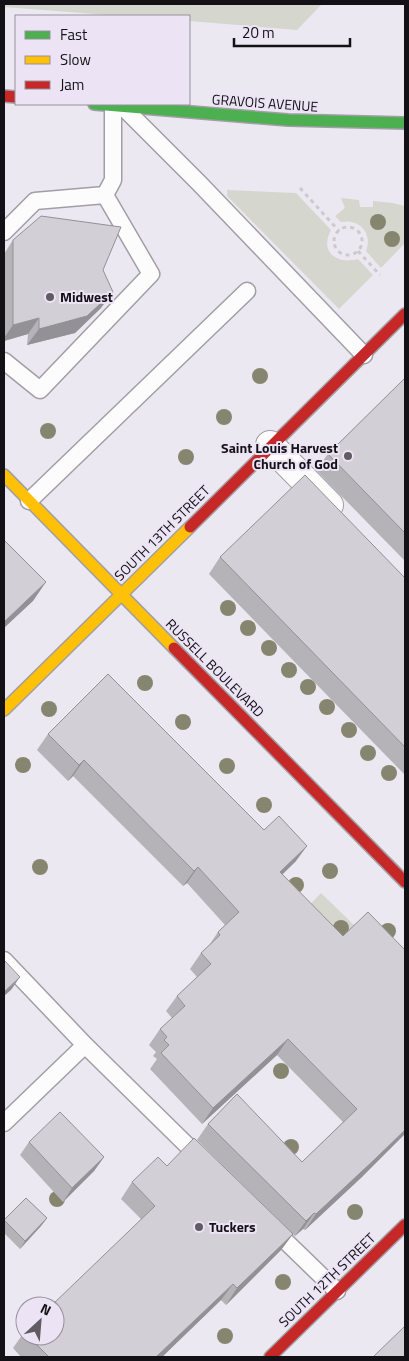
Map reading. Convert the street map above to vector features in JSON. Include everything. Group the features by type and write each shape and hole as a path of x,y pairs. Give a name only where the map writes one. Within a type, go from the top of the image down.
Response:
{"main road":[{"name":"GRAVOIS AVENUE","path":"106,105 230,116 405,123"},
{"name":"SOUTH 13TH STREET","path":"4,710 122,595 270,445 405,314"},
{"name":"RUSSELL BOULEVARD","path":"4,476 405,882"},
{"name":"SOUTH 12TH STREET","path":"270,1357 405,1225"}],"street":[{"path":"270,445 345,521"}],"lane":[{"path":"105,195 113,180 117,106"},
{"path":"117,106 199,183 364,355"},
{"path":"5,229 34,201 105,195"},
{"path":"4,361 40,390 151,274 105,195"},
{"path":"29,501 247,291"},
{"path":"4,960 85,1045 213,1170"},
{"path":"4,1123 85,1045"},
{"path":"263,1219 337,1291"}],"path":[{"path":"300,188 339,231"},
{"path":"348,227 353,227 357,230 363,243 358,251 350,256 338,251 334,243 336,234 339,231 348,227"},
{"path":"358,251 380,275"}],"shaded area":[{"path":"4,4 322,4 297,30 190,21 190,15 108,15 4,7"},
{"path":"227,190 296,193 331,230 327,245 332,255 343,260 358,259 373,275 339,309 227,196"},
{"path":"341,198 359,200 360,207 373,207 373,201 405,206 405,243 381,268 366,251 368,239 363,229 354,222 341,222 335,216 345,208"},
{"path":"321,893 357,928 332,953 297,918"}],"building":[{"name":"Midwest","path":"41,216 121,227 103,270 113,292 87,316 39,329 39,318 13,325 13,240"},
{"path":"405,378 405,533 328,454"},
{"path":"305,475 405,578 405,747 220,557"},
{"path":"4,540 46,582 4,622"},
{"path":"108,674 264,830 279,816 307,846 280,872 343,936 368,912 405,950 405,1130 316,1214 314,1213 306,1221 208,1124 237,1094 302,1162 357,1109 288,1039 213,1108 161,1053 169,1045 164,1040 167,1037 160,1029 185,1006 177,996 211,964 201,953 220,935 218,932 239,912 198,867 194,871 84,760 79,765 48,734"},
{"path":"4,960 20,977 4,992"},
{"path":"60,1112 104,1157 72,1188 29,1142"},
{"path":"194,1138 293,1234 237,1288 233,1284 156,1357 49,1357 38,1346 65,1346 65,1296 61,1296 155,1206 132,1182 158,1157 167,1166"},
{"path":"26,1198 47,1218 25,1241 4,1220"},
{"path":"405,1326 405,1357 373,1357"}],"traffic: fast":[{"path":"106,105 288,120 405,123"}],"traffic: slow":[{"path":"4,475 174,648"},
{"path":"4,710 190,527"}],"traffic: jam":[{"path":"4,96 15,97"},
{"path":"190,527 405,314"},
{"path":"174,648 405,882"},
{"path":"270,1357 405,1225"}],"place":[{"name":"Midwest","path":"50,297"},
{"name":"Saint Louis Harvest Church of God","path":"348,456"},
{"name":"Tuckers","path":"199,1227"}]}
